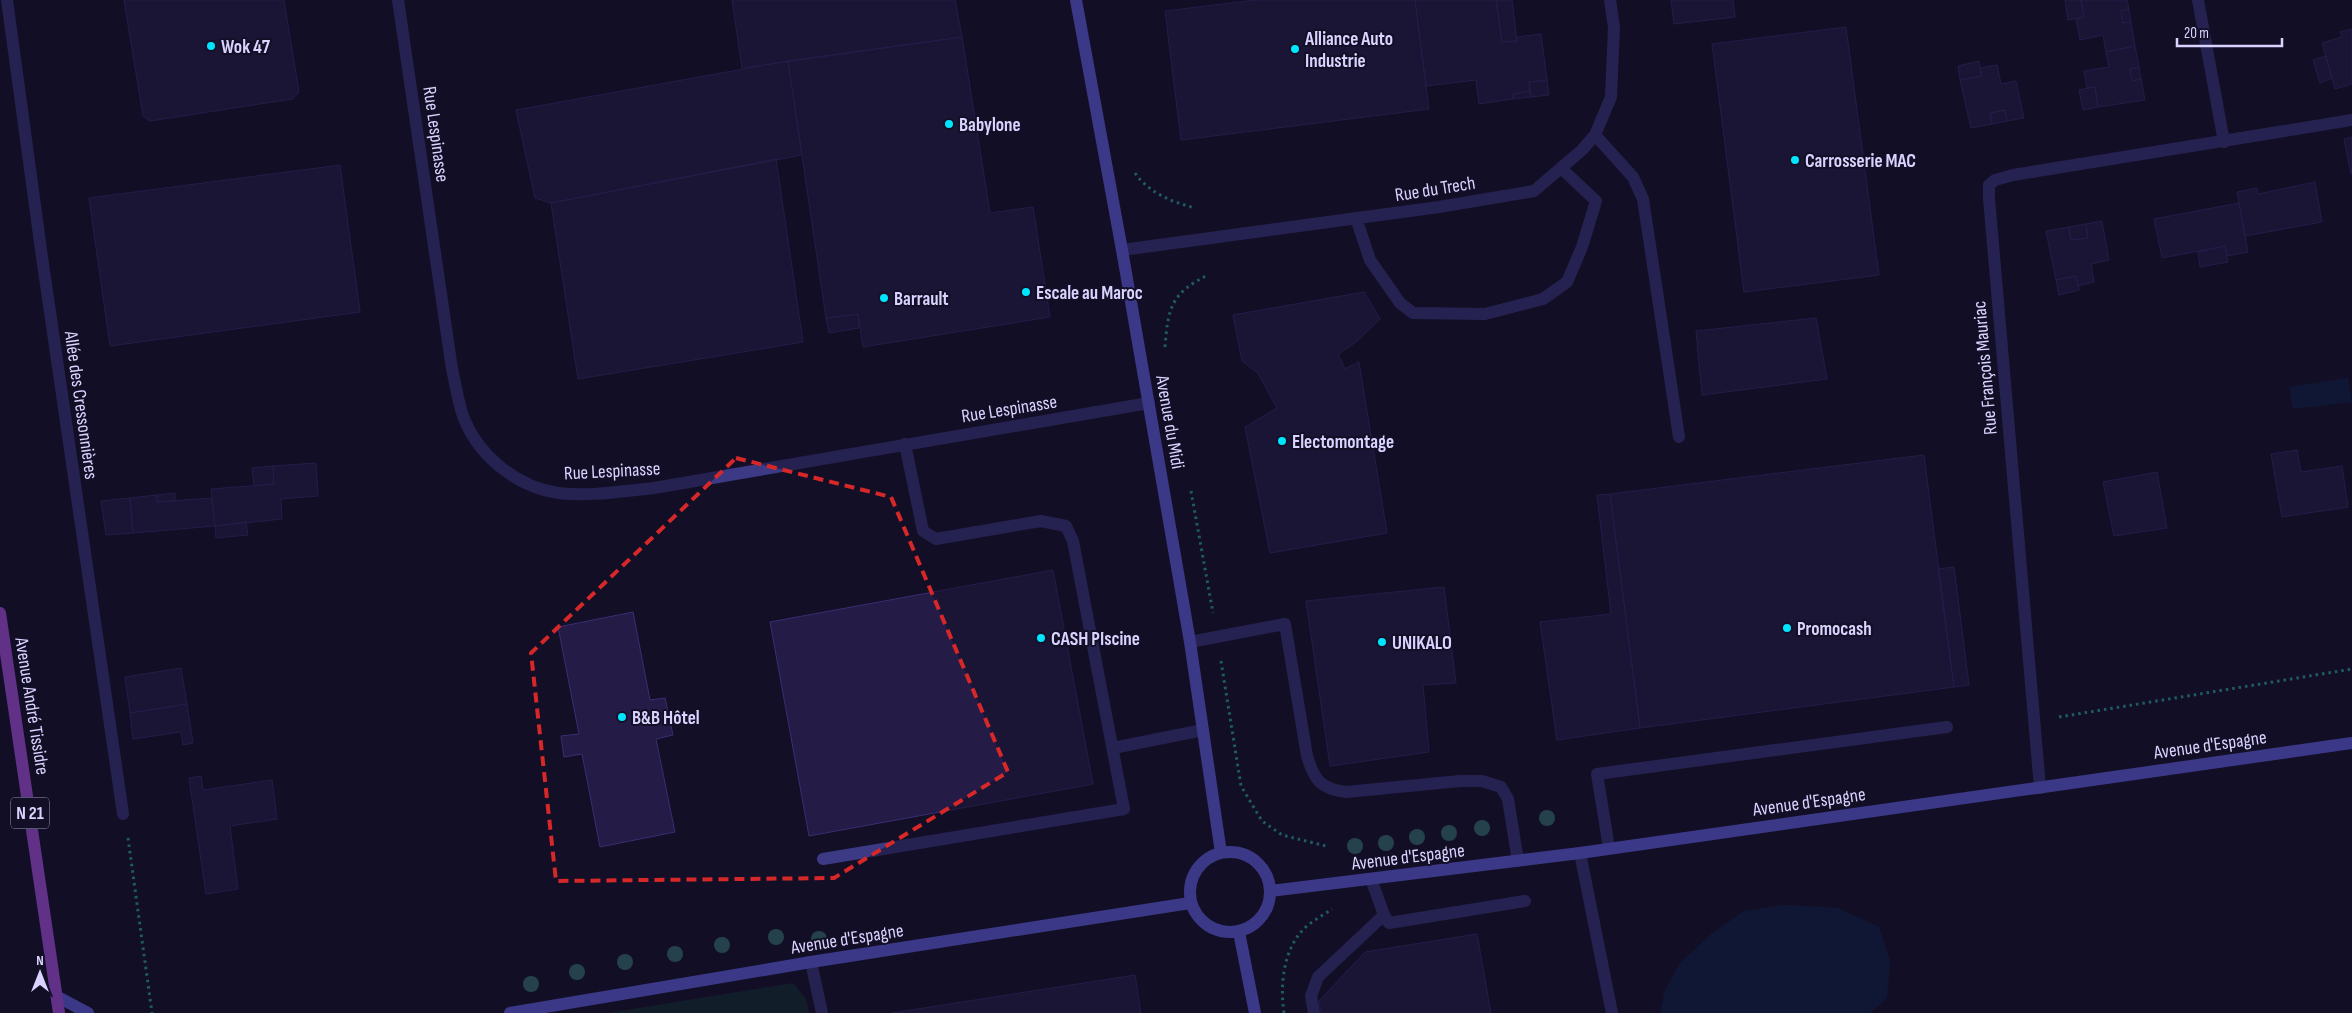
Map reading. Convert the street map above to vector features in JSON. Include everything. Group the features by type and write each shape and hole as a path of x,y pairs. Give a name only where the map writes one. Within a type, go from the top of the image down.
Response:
{"main road":[{"name":"Avenue André Tissidre","path":"0,613 59,1013"}],"street":[{"name":"Allée des Cressonnières","path":"7,0 43,267 123,814"},
{"name":"Rue Lespinasse","path":"398,0 452,369 465,420 489,459 520,480 558,492 602,492 654,488 1149,403"},
{"name":"Avenue du Midi","path":"1076,0 1122,250 1190,642 1221,853"},
{"name":"Rue du Trech","path":"1122,250 1534,191 1582,150 1594,135 1611,97 1614,27 1610,0"},
{"path":"2198,0 2224,142"},
{"name":"Rue François Mauriac","path":"2040,788 1989,208 1989,185 1995,180 2013,176 2352,120"},
{"path":"1594,135 1632,177 1643,199 1679,437"},
{"path":"1356,218 1370,260 1400,303 1413,313 1486,314 1543,298 1567,282 1582,247 1596,201 1562,169"},
{"path":"823,859 1124,809 1073,541 1066,526 1041,521 936,539 923,531 905,444"},
{"path":"1190,642 1285,624 1307,756 1311,771 1320,784 1332,790 1346,792 1460,780 1482,780 1501,787 1508,798 1518,861"},
{"path":"1609,848 1597,774 1947,726"},
{"path":"1113,748 1203,730"},
{"name":"Avenue d'Espagne","path":"1270,892 1580,853 2352,743"},
{"path":"1221,853 1245,854 1255,861 1263,869 1270,892 1268,905 1262,917 1252,926 1239,932 1227,932 1209,927 1196,914 1190,902 1191,883 1199,866 1209,857 1221,853"},
{"path":"1580,853 1612,1013"},
{"path":"1370,879 1389,923 1525,901"},
{"name":"Avenue d'Espagne","path":"510,1013 812,962 1190,902"},
{"path":"1314,1013 1311,996 1318,977 1384,915"},
{"path":"1239,932 1256,1013"},
{"path":"812,962 822,1013"},
{"path":"58,997 88,1013"}],"path":[{"path":"1129,166 1144,185 1176,203 1196,208"},
{"path":"1165,348 1168,316 1172,304 1189,284 1208,275"},
{"path":"1190,486 1241,786 1262,821 1282,834 1326,846"},
{"path":"2034,721 2352,669"},
{"path":"123,814 152,1013"},
{"path":"1284,1013 1283,973 1290,948 1302,930 1335,907"}],"highlighted area":[{"path":"736,458 891,497 1008,772 834,878 556,881 531,653"}],"green space":[{"path":"793,983 806,999 809,1013 608,1013"}],"water":[{"path":"2348,378 2352,402 2293,409 2289,387"},
{"path":"1785,905 1838,908 1879,927 1890,960 1887,998 1870,1013 1660,1013 1665,990 1680,963 1711,934 1744,911"}],"building":[{"name":"Wok 47","path":"124,0 284,0 299,92 292,99 150,121 143,116"},
{"path":"732,0 955,0 962,37 742,68"},
{"name":"Alliance Auto Industrie","path":"1256,0 1415,0 1429,109 1181,140 1165,11"},
{"path":"1415,0 1496,0 1502,42 1517,41 1517,37 1541,34 1547,80 1529,82 1530,91 1513,94 1513,99 1479,104 1476,80 1426,86"},
{"path":"1496,0 1512,0 1517,41 1502,42"},
{"path":"1671,0 1733,0 1735,17 1674,24"},
{"path":"2065,0 2081,0 2084,17 2068,20"},
{"path":"2081,0 2127,0 2129,9 2121,11 2123,23 2131,22 2135,46 2106,52 2103,35 2080,40 2076,19 2084,17"},
{"path":"2129,9 2131,22 2123,23 2121,11"},
{"name":"Carrosserie MAC","path":"1846,27 1879,275 1744,292 1712,44"},
{"path":"2352,29 2352,84 2335,89 2322,43 2342,37 2340,32"},
{"path":"962,37 990,213 1033,207 1050,317 863,347 858,314 826,318 788,61"},
{"path":"2135,46 2139,67 2130,69 2132,81 2141,79 2145,100 2098,107 2095,87 2087,88 2084,71 2109,67 2106,52"},
{"path":"2326,56 2332,78 2320,83 2313,60"},
{"path":"788,61 802,155 551,203 535,198 516,110"},
{"path":"1979,61 1982,76 1960,80 1958,66"},
{"path":"1997,65 2001,84 2016,81 2024,118 2007,121 2005,110 1990,113 1992,124 1971,128 1960,80 1982,76 1980,68"},
{"path":"2139,67 2141,79 2132,81 2130,69"},
{"path":"1547,80 1549,95 1531,97 1529,82"},
{"path":"2095,87 2098,107 2083,110 2079,90"},
{"path":"1530,91 1531,97 1513,99 1513,94"},
{"path":"2005,110 2007,121 1992,124 1990,113"},
{"path":"2352,137 2352,174 2351,174 2344,139"},
{"path":"776,159 803,342 578,379 551,203"},
{"path":"340,165 360,312 110,346 89,198"},
{"path":"2315,182 2322,222 2245,236 2237,192 2257,188 2258,194"},
{"path":"2239,203 2248,252 2227,256 2225,246 2162,258 2154,219"},
{"path":"2102,221 2109,260 2091,264 2094,282 2078,286 2076,276 2056,280 2046,231 2069,227 2071,240 2088,238 2086,224"},
{"path":"2086,224 2088,238 2071,240 2069,227"},
{"path":"2225,246 2228,262 2200,267 2198,252"},
{"path":"2076,276 2079,290 2059,295 2056,280"},
{"path":"1364,292 1380,319 1356,342 1338,354 1345,369 1359,362 1387,533 1270,553 1245,427 1277,408 1258,373 1242,361 1233,315"},
{"path":"858,314 859,328 829,333 826,318"},
{"path":"1816,318 1827,379 1702,395 1696,331"},
{"path":"2297,450 2301,472 2342,466 2348,507 2282,517 2271,454"},
{"name":"Promocash","path":"1924,455 1954,687 1640,728 1610,494"},
{"path":"316,463 318,496 281,499 282,519 215,526 211,489 274,484 273,466"},
{"path":"273,466 274,484 254,486 252,468"},
{"path":"2157,472 2167,528 2114,536 2103,482"},
{"path":"175,493 175,501 157,502 157,495"},
{"path":"1610,494 1640,728 1557,740 1540,622 1611,614 1597,495"},
{"path":"157,495 157,502 212,498 215,526 133,533 130,498"},
{"path":"130,498 133,533 106,535 101,501"},
{"path":"246,522 248,535 216,538 215,526"},
{"path":"1954,567 1969,685 1954,687 1938,569"},
{"path":"1053,570 1093,784 809,836 770,622"},
{"name":"UNIKALO","path":"1444,587 1456,683 1423,685 1429,752 1330,766 1306,601"},
{"name":"B&B Hôtel","path":"633,612 650,700 665,698 673,735 656,739 675,832 600,847 582,754 564,757 561,736 579,734 558,627"},
{"path":"181,668 187,704 130,713 125,677"},
{"path":"187,704 193,743 183,745 181,732 133,739 130,713"},
{"path":"201,776 203,790 272,780 277,819 230,826 238,889 206,894 189,778"},
{"path":"1477,934 1491,1013 1321,1013 1319,1001 1365,952"},
{"path":"1135,975 1141,1013 892,1013"}],"place":[{"name":"Wok 47","path":"211,46"},
{"name":"Alliance Auto Industrie","path":"1295,49"},
{"name":"Babylone","path":"949,124"},
{"name":"Carrosserie MAC","path":"1795,160"},
{"name":"Escale au Maroc","path":"1026,292"},
{"name":"Barrault","path":"884,298"},
{"name":"Electomontage","path":"1282,441"},
{"name":"Promocash","path":"1787,628"},
{"name":"CASH PIscine","path":"1041,638"},
{"name":"UNIKALO","path":"1382,642"},
{"name":"B&B Hôtel","path":"622,717"}]}
